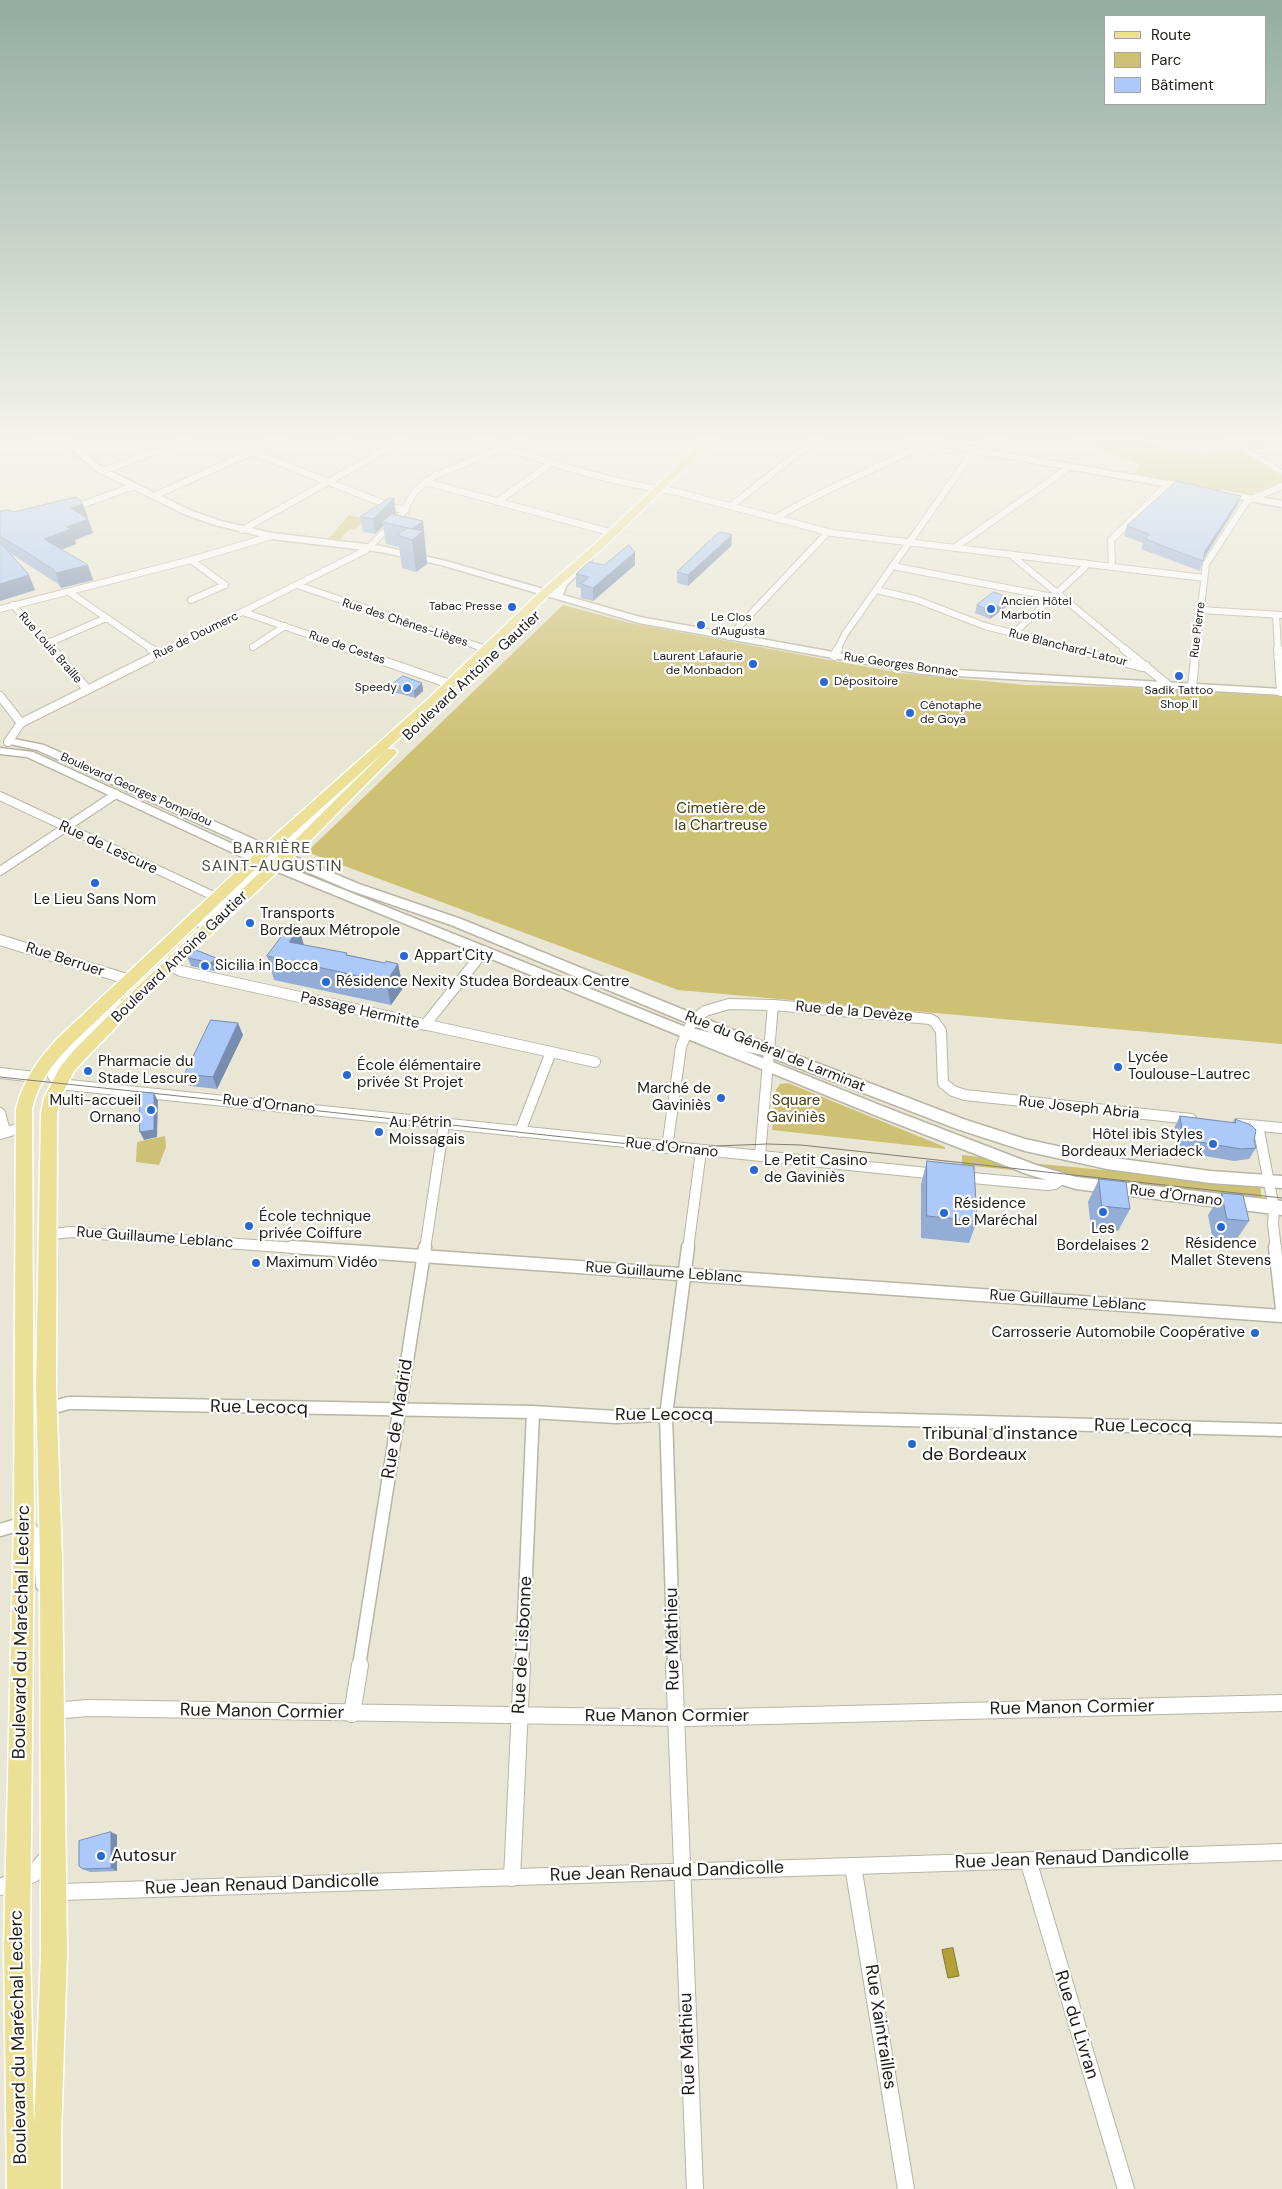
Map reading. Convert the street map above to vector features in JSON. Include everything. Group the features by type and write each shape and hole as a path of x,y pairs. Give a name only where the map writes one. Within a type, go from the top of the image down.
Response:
{"main road":[{"name":"Rue Georges Bonnac","path":"309,540 370,547 442,562 640,620 834,656 938,672 1282,692"},
{"path":"551,594 606,540"},
{"path":"551,594 608,540"},
{"name":"Boulevard Antoine Gautier","path":"59,1084 68,1066 175,961 346,778 486,649 551,594"},
{"name":"Boulevard Antoine Gautier","path":"35,1077 53,1053 130,980 218,898 272,858 364,777 551,594"},
{"name":"Boulevard Georges Pompidou","path":"3,745 29,754 116,794 272,858"},
{"name":"Boulevard Georges Pompidou","path":"3,745 40,747 272,858"},
{"name":"Rue du Général de Larminat","path":"272,858 484,951 685,1032 769,1058 969,1128 1025,1145 1107,1163 1210,1176 1276,1181"},
{"name":"Rue du Général de Larminat","path":"272,858 456,922 694,1019 769,1058 962,1144 1033,1170 1061,1178"},
{"name":"Boulevard du Maréchal Leclerc","path":"21,2189 9,1885 24,1523 24,1128 26,1096 35,1077"},
{"name":"Boulevard du Maréchal Leclerc","path":"47,2189 47,2138 54,1954 52,1672 46,1409 46,1235 49,1113 59,1084"},
{"name":"Rue d'Ornano","path":"1061,1178 1085,1184 1278,1208"}],"street":[{"path":"0,609 192,560 258,540"},
{"name":"Rue de Doumerc","path":"21,723 338,565 370,547 377,540"},
{"path":"729,637 820,540"},
{"path":"893,540 1204,578"},
{"path":"954,548 965,540"},
{"path":"1112,540 1112,566"},
{"name":"Rue Pierre","path":"1192,687 1206,564 1222,540"},
{"path":"834,656 845,634 908,542"},
{"path":"1010,555 1054,595 1168,685"},
{"path":"191,600 225,585 192,560"},
{"path":"1013,634 1085,567 1085,563"},
{"path":"892,566 1054,595"},
{"name":"Rue des Chênes-Lièges","path":"297,585 486,649"},
{"name":"Rue Blanchard-Latour","path":"876,590 915,599 985,626 1013,634 1142,667 1146,666"},
{"path":"69,592 159,654"},
{"name":"Rue Louis Braille","path":"13,606 87,689"},
{"path":"1200,610 1279,615 1282,692"},
{"name":"Rue de Cestas","path":"243,612 450,684"},
{"path":"46,644 106,618"},
{"path":"253,647 284,626"},
{"path":"0,696 21,723 3,745"},
{"path":"346,778 364,777"},
{"path":"0,872 116,794"},
{"name":"Rue de Lescure","path":"0,796 218,898"},
{"name":"Rue Berruer","path":"0,940 130,980"},
{"path":"425,1025 484,951"},
{"name":"Passage Hermitte","path":"175,961 181,971 595,1062"},
{"name":"Boulevard Antoine Gautier","path":"59,1084 53,1076 57,1065 103,1016 130,980"},
{"name":"Rue de la Devèze","path":"694,1019 707,1010 727,1004 772,1004 924,1018 936,1022"},
{"path":"760,1156 772,1004"},
{"path":"667,1148 679,1055 685,1032 694,1019"},
{"name":"Rue Joseph Abria","path":"936,1022 941,1031 943,1083 950,1090 982,1098 1198,1120"},
{"path":"520,1132 550,1052"},
{"path":"0,1073 35,1077"},
{"name":"Rue d'Ornano","path":"59,1084 667,1148 1047,1185 1055,1184 1061,1178"},
{"path":"0,1113 3,1132 24,1128"},
{"path":"1228,1123 1282,1128"},
{"name":"Rue de Madrid","path":"352,1714 444,1124"},
{"path":"1258,1126 1276,1181 1278,1208 1273,1224 1282,1309"},
{"name":"Rue Mathieu","path":"695,2189 681,1872 666,1415 701,1151"},
{"name":"Rue Guillaume Leblanc","path":"46,1235 70,1232 1282,1316"},
{"name":"Rue Lecocq","path":"24,1415 76,1403 400,1412 533,1412 656,1417 678,1414 1282,1430"},
{"name":"Rue de Lisbonne","path":"512,1878 533,1412"},
{"path":"0,1530 24,1523 32,1527 37,1536 52,1672"},
{"name":"Rue Manon Cormier","path":"52,1714 64,1710 88,1708 352,1714 676,1718 1282,1703"},
{"path":"9,1885 35,1873 52,1851"},
{"name":"Rue Jean Renaud Dandicolle","path":"53,1896 64,1892 91,1890 1282,1852"},
{"name":"Rue du Livran","path":"1028,1860 1126,2189"},
{"name":"Rue Xaintrailles","path":"853,1866 906,2189"}],"green space":[{"name":"Cimetière de la Chartreuse","path":"563,605 630,623 900,673 1026,685 1117,687 1282,696 1282,1044 678,990 307,852"},
{"name":"Square Gaviniès","path":"788,1083 945,1147 945,1149 772,1130 776,1090 780,1084"},
{"path":"165,1136 166,1147 159,1165 136,1162 137,1142"},
{"path":"962,1155 988,1158 1023,1171 962,1165"},
{"path":"1030,1163 1260,1185 1262,1200 1145,1189 1087,1179"}],"shaded area":[{"path":"953,1948 959,1976 948,1978 942,1950"}],"building":[{"path":"7,540 46,540 88,565 56,573 53,569"},
{"path":"710,540 726,540 688,575 677,572"},
{"path":"1148,540 1212,540 1205,551 1203,561"},
{"path":"0,542 29,575 0,584"},
{"path":"629,545 635,552 593,588 581,584 589,577 576,574 589,562 604,565"},
{"path":"994,592 1009,598 991,611 977,605"},
{"path":"403,676 422,683 414,691 393,684"},
{"path":"292,923 299,928 289,942 347,953 346,955 385,963 386,961 398,964 386,982 267,956"},
{"path":"196,950 216,958 211,963 188,958"},
{"path":"211,1020 238,1023 213,1077 185,1074"},
{"path":"140,1092 154,1093 154,1130 140,1132"},
{"path":"1180,1116 1236,1123 1235,1119 1251,1125 1256,1130 1254,1140 1256,1148 1241,1149 1199,1142 1198,1137 1184,1136"},
{"path":"927,1161 974,1166 977,1221 927,1216"},
{"path":"1099,1179 1126,1182 1130,1209 1102,1206"},
{"path":"1222,1193 1243,1195 1249,1221 1227,1219"},
{"name":"Autosur","path":"111,1832 111,1868 83,1869 79,1866 79,1841"}],"tram line":[{"path":"0,1077 667,1148 767,1144 801,1145 1282,1198"}],"place":[{"name":"Tabac Presse","path":"512,607"},
{"name":"Ancien Hôtel Marbotin","path":"991,609"},
{"name":"Le Clos d'Augusta","path":"701,625"},
{"name":"Laurent Lafaurie de Monbadon","path":"753,664"},
{"name":"Sadik Tattoo Shop II","path":"1179,676"},
{"name":"Dépositoire","path":"824,682"},
{"name":"Speedy","path":"407,688"},
{"name":"Cénotaphe de Goya","path":"910,713"},
{"name":"Le Lieu Sans Nom","path":"95,883"},
{"name":"Transports Bordeaux Métropole","path":"250,923"},
{"name":"Appart'City","path":"404,956"},
{"name":"Sicilia in Bocca","path":"205,966"},
{"name":"Résidence Nexity Studea Bordeaux Centre","path":"326,982"},
{"name":"Lycée Toulouse-Lautrec","path":"1118,1067"},
{"name":"Pharmacie du Stade Lescure","path":"88,1071"},
{"name":"École élémentaire privée St Projet","path":"347,1075"},
{"name":"Marché de Gaviniès","path":"721,1098"},
{"name":"Multi-accueil Ornano","path":"151,1110"},
{"name":"Au Pétrin Moissagais","path":"379,1132"},
{"name":"Hôtel ibis Styles Bordeaux Meriadeck","path":"1213,1144"},
{"name":"Le Petit Casino de Gaviniès","path":"754,1170"},
{"name":"Les Bordelaises 2","path":"1103,1212"},
{"name":"Résidence Le Maréchal","path":"944,1213"},
{"name":"École technique privée Coiffure","path":"249,1226"},
{"name":"Résidence Mallet Stevens","path":"1221,1227"},
{"name":"Maximum Vidéo","path":"256,1263"},
{"name":"Carrosserie Automobile Coopérative","path":"1255,1333"},
{"name":"Tribunal d'instance de Bordeaux","path":"912,1444"},
{"name":"Autosur","path":"101,1856"}],"district":[{"name":"BARRIÈRE SAINT-AUGUSTIN","path":"272,858"}]}
